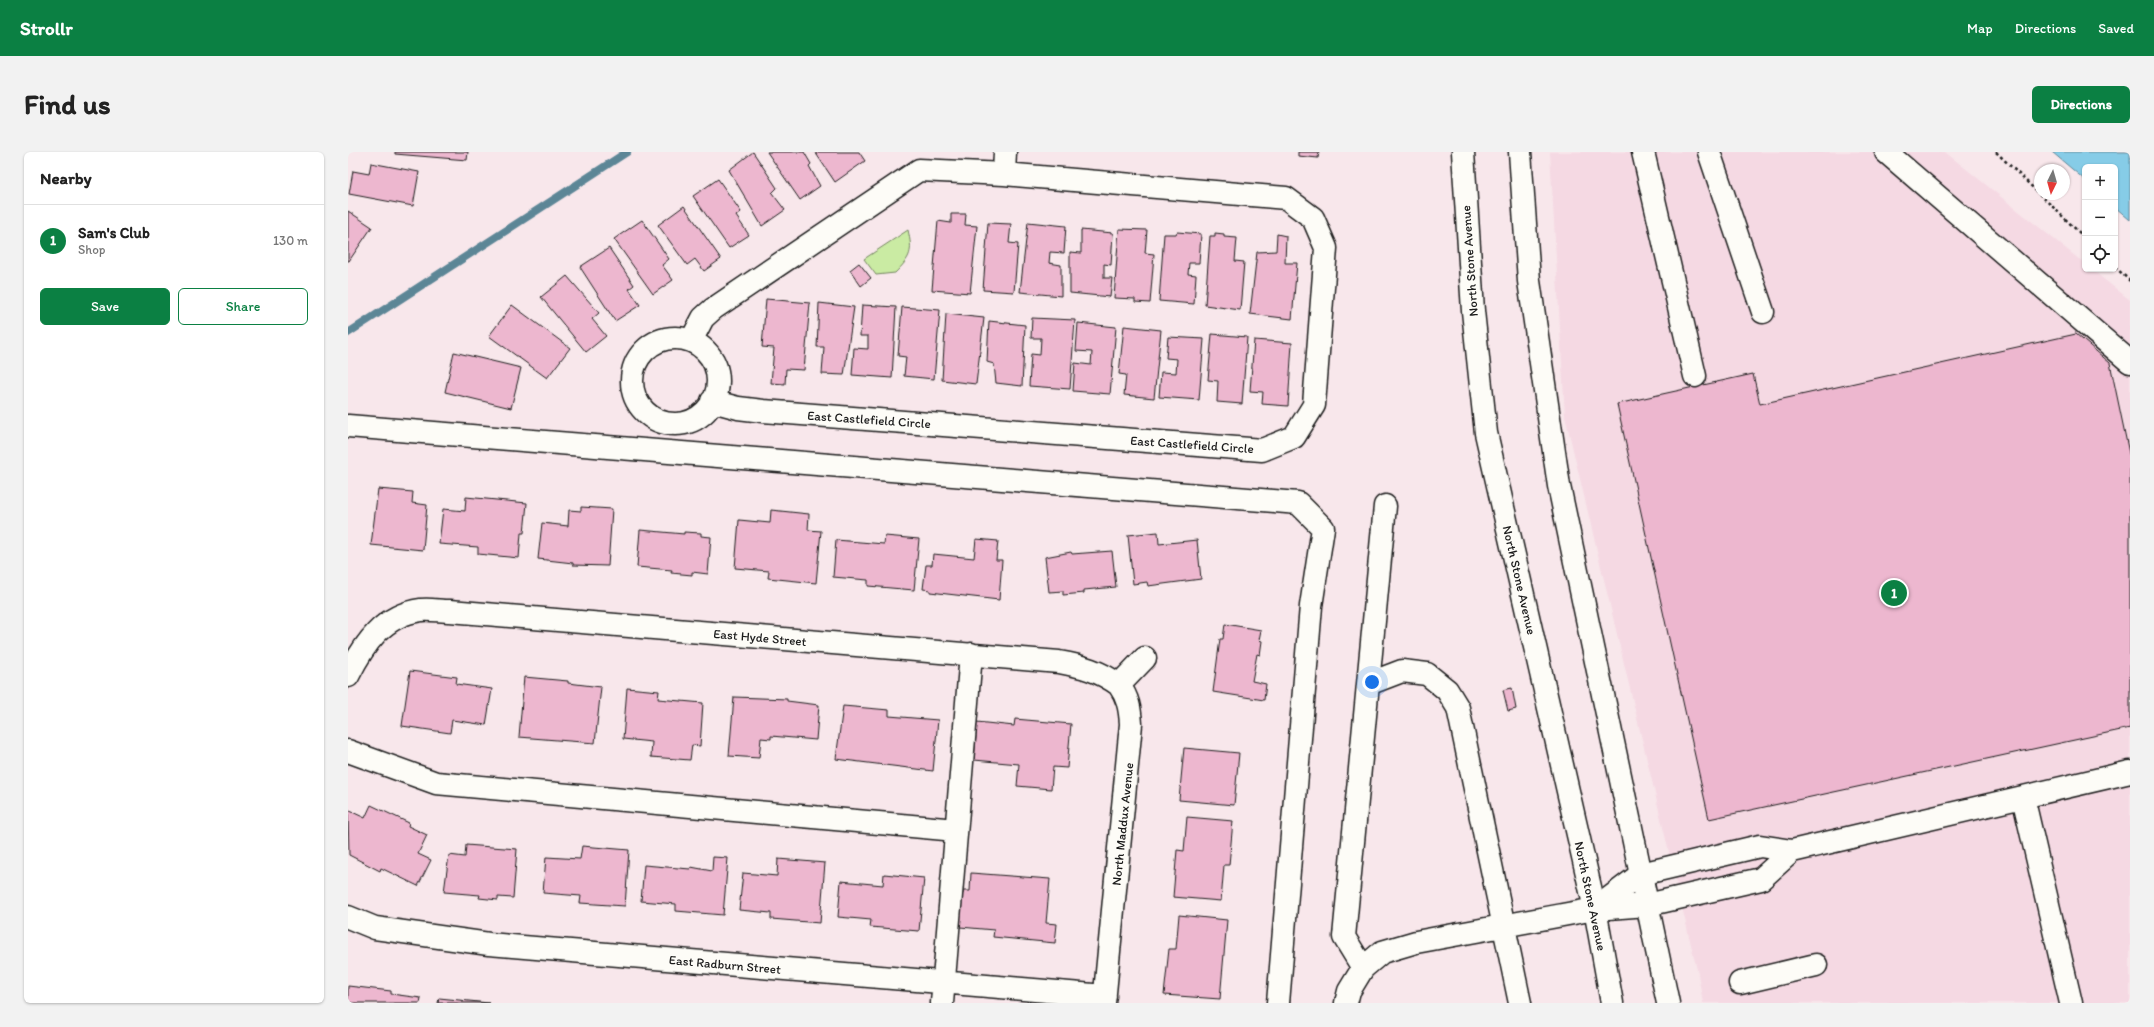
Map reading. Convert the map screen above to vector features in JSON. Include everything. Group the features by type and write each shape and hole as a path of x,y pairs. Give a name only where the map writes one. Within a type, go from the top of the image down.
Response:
{"street":[{"path":"1004,174 1005,152"},
{"name":"North Stone Avenue","path":"1463,152 1473,311 1486,433 1595,909 1612,1003"},
{"path":"1520,152 1529,281 1559,486 1668,1003"},
{"path":"1643,152 1695,376"},
{"path":"1709,152 1763,312"},
{"path":"1886,152 2130,362"},
{"name":"East Castlefield Circle","path":"691,341 703,318 713,309 919,170 1004,174 1286,198 1313,218 1326,248 1314,405 1294,437 1262,450 763,411 738,408 712,401"},
{"path":"671,338 685,338 698,344 709,354 716,366 718,380 716,394 712,401 710,406 699,416 686,422 672,424 658,420 646,413 637,402 632,388 632,374 636,360 645,349 657,341 671,338"},
{"path":"348,426 1298,503 1323,528 1311,606 1278,1003"},
{"path":"1363,968 1344,937 1385,506"},
{"name":"East Hyde Street","path":"348,676 360,650 378,630 396,618 421,610 450,611 971,654 1082,666 1105,674 1119,685"},
{"path":"943,993 971,654"},
{"path":"1119,685 1145,658"},
{"path":"1368,684 1402,671 1427,674 1447,690 1458,708 1520,1003"},
{"name":"North Maddux Avenue","path":"1105,1000 1131,724 1130,707 1126,694 1119,685"},
{"path":"348,751 436,783 956,830"},
{"path":"1595,909 1641,874 1760,846 1792,851 2130,772"},
{"path":"2023,797 2071,1003"},
{"path":"1346,1003 1349,991 1363,968 1382,952 1416,942 1504,927 1595,909 1647,905 1761,879 1792,851"},
{"name":"East Radburn Street","path":"348,917 375,928 490,944 943,993 1105,1000"},
{"path":"1740,982 1816,965"}],"path":[{"path":"1996,152 2083,236"},
{"path":"2118,270 2130,282"}],"shaded area":[{"path":"1550,152 1945,152 2082,262 2082,272 2095,272 2130,300 2130,1003 1703,1003 1698,974 1565,416"}],"green space":[{"path":"908,230 910,249 904,263 895,273 876,275 864,259"}],"water":[{"path":"2052,152 2130,152 2130,220 2118,210 2118,164 2082,164 2082,177 2070,167 2070,164 2066,164"}],"building":[{"path":"395,152 468,152 467,160 395,154"},
{"path":"753,152 777,188 772,193 785,210 762,226 729,170"},
{"path":"767,152 804,152 811,164 809,166 820,186 800,200"},
{"path":"815,152 859,152 865,161 835,182"},
{"path":"1298,152 1319,152 1318,158 1298,156"},
{"path":"371,163 419,172 413,206 349,194 353,171 369,174"},
{"path":"718,179 741,212 736,216 749,235 729,248 693,196"},
{"path":"684,206 721,259 704,271 695,259 687,265 658,225"},
{"path":"348,211 372,227 349,261 348,261"},
{"path":"951,214 966,214 965,225 977,226 970,293 932,290 938,221 951,223"},
{"path":"642,220 669,259 662,265 673,280 653,294 614,239"},
{"path":"1028,222 1066,226 1064,253 1050,252 1049,263 1061,265 1061,296 1020,292"},
{"path":"988,223 1011,224 1009,243 1018,244 1014,292 983,290"},
{"path":"1119,229 1147,230 1145,253 1154,254 1150,303 1135,302 1135,299 1114,298"},
{"path":"1081,230 1113,233 1111,265 1104,264 1104,278 1112,278 1110,297 1070,293 1070,252 1081,253"},
{"path":"1177,232 1201,234 1199,263 1189,263 1188,274 1196,275 1194,304 1159,301 1164,234 1176,234"},
{"path":"1215,233 1224,234 1224,237 1237,238 1235,261 1244,262 1240,310 1205,305 1210,236 1215,236"},
{"path":"1277,234 1286,236 1285,263 1297,263 1292,319 1250,314 1257,252 1276,251"},
{"path":"609,248 634,285 629,289 640,305 615,321 580,267"},
{"path":"859,263 871,278 861,286 850,270"},
{"path":"567,276 599,313 592,319 606,336 586,352 541,297"},
{"path":"766,299 810,303 804,370 786,369 785,384 771,383 774,348 762,347"},
{"path":"819,303 854,307 844,375 822,374 824,347 817,347"},
{"path":"512,305 570,348 547,378 489,336"},
{"path":"862,305 896,307 892,378 852,375 854,348 868,349 868,336 860,336"},
{"path":"902,307 940,310 934,379 904,376 906,357 898,356"},
{"path":"946,314 984,318 976,384 942,380"},
{"path":"1032,318 1075,320 1070,389 1029,386 1031,354 1040,355 1041,338 1031,338"},
{"path":"989,321 1025,325 1022,386 996,383 994,364 987,362"},
{"path":"1078,323 1116,327 1110,394 1073,391 1075,363 1091,365 1092,352 1076,351"},
{"path":"1124,326 1161,330 1154,398 1124,395 1126,375 1119,374"},
{"path":"1212,334 1247,337 1242,404 1217,402 1218,381 1208,380"},
{"path":"2076,334 2110,363 2130,458 2130,728 1709,819 1617,404 1753,374 1760,404"},
{"path":"1168,337 1204,339 1199,400 1159,397 1161,372 1176,373 1177,359 1166,358"},
{"path":"1254,340 1292,343 1288,406 1262,404 1263,392 1250,391"},
{"path":"454,352 521,368 511,408 445,392"},
{"path":"378,489 413,492 412,503 427,505 423,550 371,545"},
{"path":"466,497 527,503 524,533 521,533 519,558 478,554 478,547 439,544 443,509 465,511"},
{"path":"581,507 612,509 608,566 573,565 573,563 538,559 542,523 568,526 569,510 581,511"},
{"path":"771,510 809,514 808,530 821,531 816,583 768,578 769,571 735,568 739,520 770,523"},
{"path":"640,530 684,534 684,532 701,533 701,536 711,537 708,574 692,572 692,575 671,573 672,570 637,567"},
{"path":"1158,532 1159,544 1197,540 1201,579 1148,586 1147,582 1133,584 1128,535"},
{"path":"885,536 919,539 914,590 868,586 868,580 833,577 836,540 884,544"},
{"path":"976,539 998,541 996,560 1002,560 999,600 930,592 930,590 923,589 926,565 932,565 933,554 974,558"},
{"path":"1112,551 1116,587 1084,590 1084,593 1063,595 1063,591 1049,592 1045,557 1071,552 1072,554"},
{"path":"1225,624 1261,630 1259,640 1262,641 1260,655 1257,654 1252,681 1266,684 1264,700 1213,692 1220,639 1223,639"},
{"path":"410,671 457,677 456,684 492,689 486,725 452,720 450,733 402,726"},
{"path":"524,677 568,681 568,683 601,687 595,743 519,737"},
{"path":"627,688 659,691 658,699 703,703 700,746 692,745 690,760 651,757 652,742 623,739"},
{"path":"1512,688 1516,709 1508,711 1503,690"},
{"path":"734,697 787,699 787,701 819,705 816,740 771,736 771,739 761,738 759,758 729,756"},
{"path":"843,706 889,710 889,716 938,720 933,771 836,759"},
{"path":"1015,719 1071,724 1067,768 1053,767 1051,789 1017,786 1019,764 974,760 977,722 1014,726"},
{"path":"1184,748 1239,753 1234,805 1179,800"},
{"path":"371,805 409,823 408,826 427,835 418,854 431,860 418,886 381,868 380,871 349,855 348,810 365,818"},
{"path":"1187,817 1233,821 1229,865 1224,865 1221,901 1173,897 1177,850 1184,851"},
{"path":"466,845 517,849 513,898 498,897 498,900 479,898 480,895 444,892 449,855 465,857"},
{"path":"582,846 629,850 625,906 580,903 581,896 543,893 546,857 580,859"},
{"path":"713,857 728,858 723,915 676,911 676,904 641,901 644,865 690,869 691,867 712,871"},
{"path":"778,859 825,863 820,923 771,919 771,913 739,910 743,873 777,876"},
{"path":"971,873 1050,879 1046,923 1057,924 1055,943 993,937 994,930 960,927 960,925 953,924 956,893 963,894 963,891 970,891"},
{"path":"884,874 924,878 919,931 870,927 871,920 838,917 841,881 883,885"},
{"path":"1179,915 1227,920 1220,999 1164,995 1169,949 1176,949"},
{"path":"348,986 391,991 391,994 421,998 420,1003 348,1003"},
{"path":"439,998 489,1003 438,1003"}],"waterway":[{"path":"348,333 627,152"}],"place":[{"name":"Sam's Club","path":"1894,593"}]}
